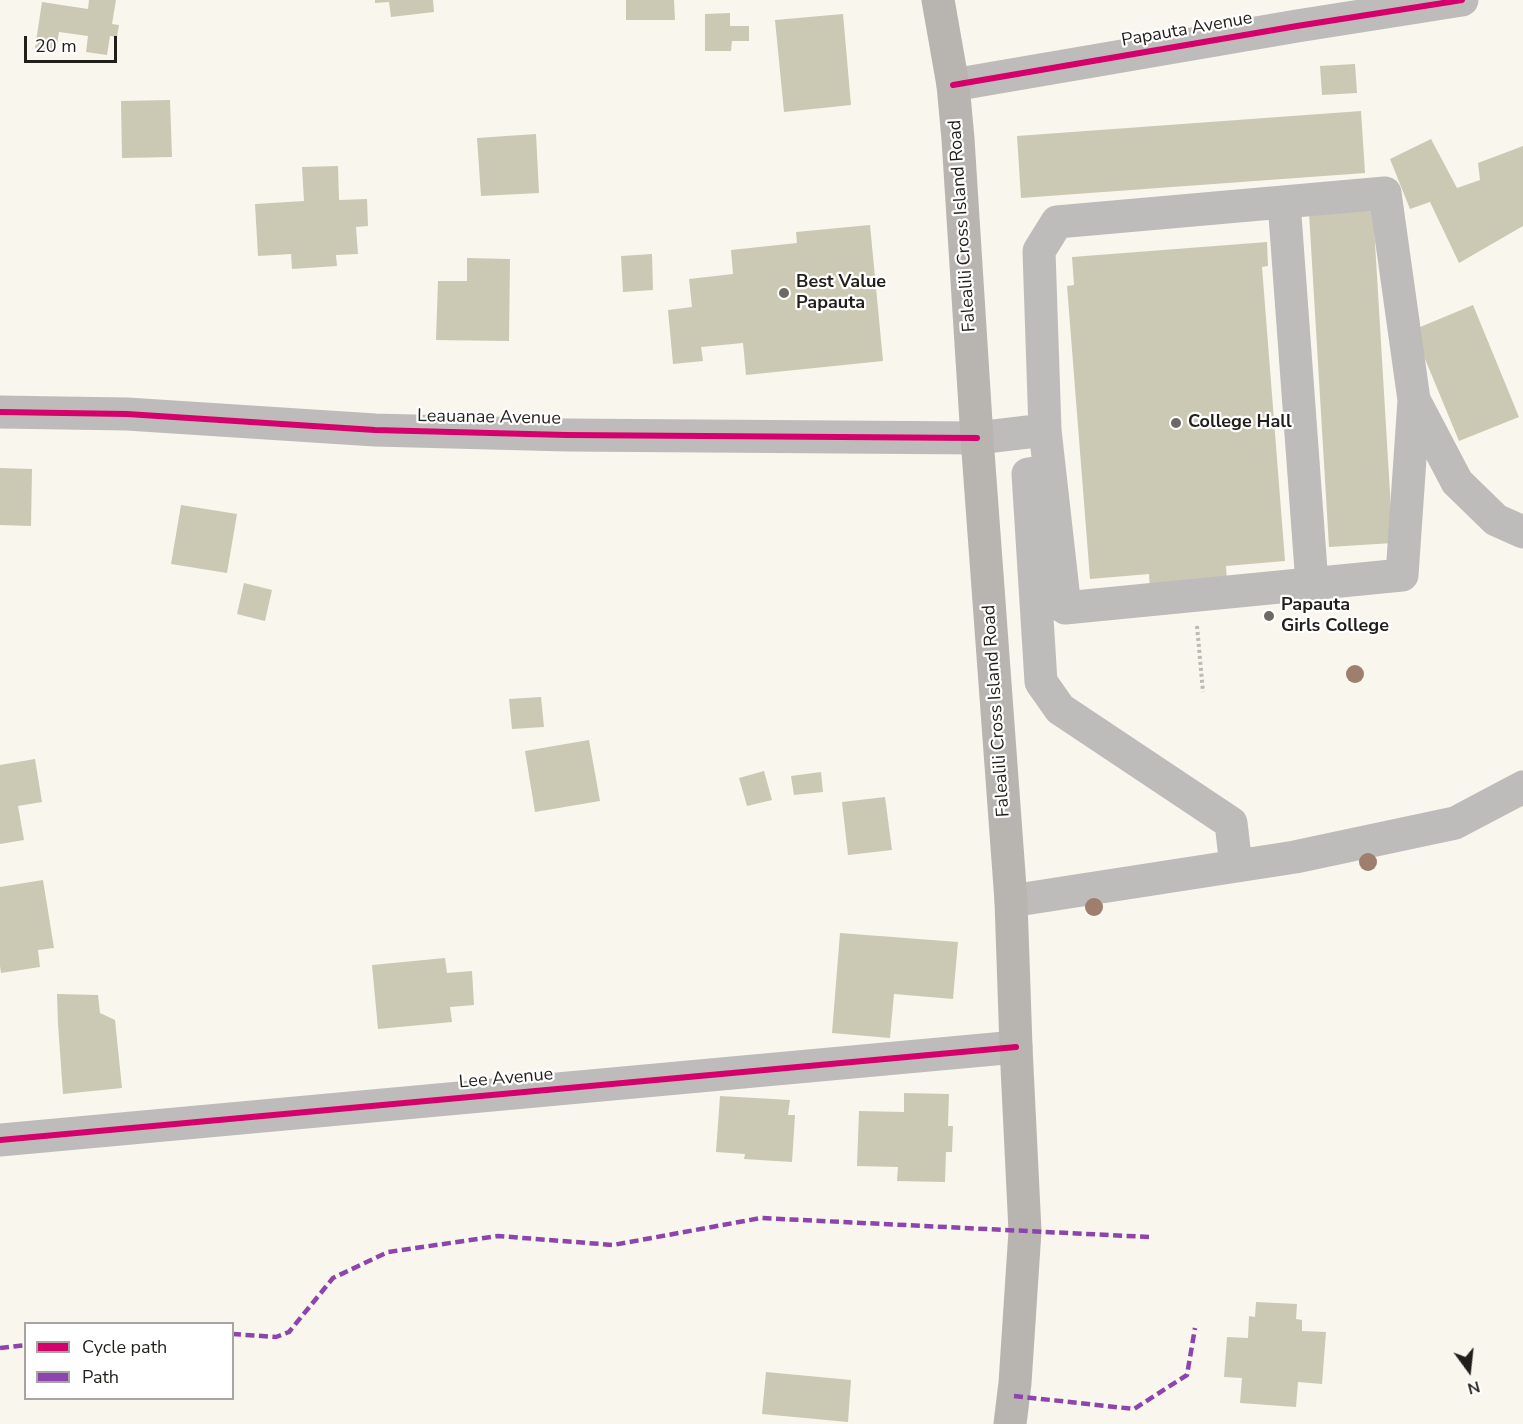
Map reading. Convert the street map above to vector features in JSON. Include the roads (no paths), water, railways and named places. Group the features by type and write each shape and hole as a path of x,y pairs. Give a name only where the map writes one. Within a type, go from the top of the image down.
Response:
{"main road":[{"name":"Falealili Cross Island Road","path":"938,0 953,85 958,139 1011,901 1025,1231 1015,1383 1010,1424"}],"street":[{"name":"Papauta Avenue","path":"953,85 1462,0"},
{"path":"1385,193 1414,400 1402,575 1065,608 1045,430 1039,251 1057,222 1284,202 1385,193"},
{"path":"1284,202 1312,584"},
{"path":"1414,400 1457,482 1496,520 1523,532"},
{"name":"Leauanae Avenue","path":"0,412 127,414 375,430 567,435 977,438 1045,430"},
{"path":"1050,472 1028,474 1041,682 1060,710 1231,823 1236,866"},
{"path":"1011,901 1295,857 1455,823 1523,786"},
{"name":"Lee Avenue","path":"0,1140 1016,1047"}],"place":[{"name":"Best Value Papauta","path":"784,293"},
{"name":"College Hall","path":"1176,423"},
{"name":"Papauta Girls College","path":"1269,616"}]}
